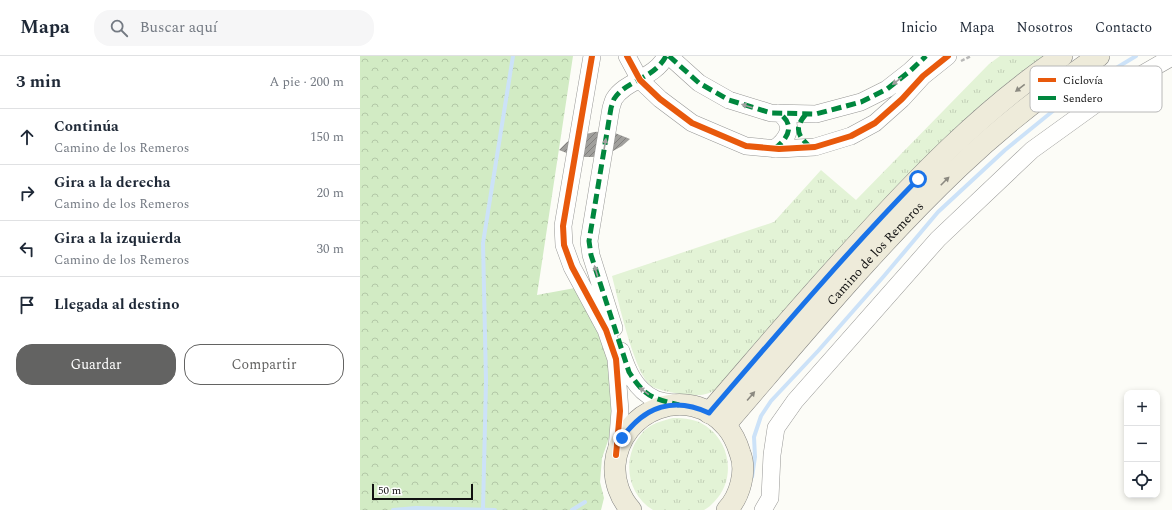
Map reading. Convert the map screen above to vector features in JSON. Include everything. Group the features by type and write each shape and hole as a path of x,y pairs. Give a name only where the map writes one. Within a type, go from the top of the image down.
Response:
{"main road":[{"name":"Camino de los Remeros","path":"1049,66 1062,56"},
{"name":"Camino de los Remeros","path":"1084,66 1099,56"},
{"name":"Camino de los Remeros","path":"709,413 896,200 945,151 1007,97 1030,80"},
{"name":"Camino de los Remeros","path":"725,425 824,310 938,188 974,153 1030,105"},
{"path":"628,509 618,490 615,472 616,455 622,438 632,424 646,414 662,407 679,405 696,407 709,413 725,425 736,440 742,456 742,474 739,491 731,506 727,510"}],"street":[{"path":"592,56 563,226 564,245 572,267 606,330 616,359 620,411 616,455"},
{"path":"627,56 640,80 660,99 692,123 746,146 774,149 810,147 851,136 875,123 902,99 923,76 948,56"},
{"path":"666,56 656,70 623,90 614,99 611,108 589,241 591,255 629,372 638,387 655,399 679,405"},
{"path":"669,56 699,83 729,100 771,113 806,114 816,114 861,102 887,88 910,71 926,56"},
{"path":"1156,66 1172,57"},
{"path":"763,510 770,498 772,455 776,428 795,401 938,239 1032,150 1085,112"},
{"path":"774,149 783,142 788,134 788,124 785,118 779,113"},
{"path":"806,114 800,121 798,127 799,134 803,141 810,147"}],"green space":[{"path":"360,56 573,56 537,295 575,288 590,312 610,365 615,414 602,458 600,482 604,498 601,510 360,510"},
{"path":"1000,56 1048,56 1038,66 1030,66 1030,74 714,391 702,395 690,395 657,389 651,386 639,367 633,352 622,317 612,276 774,222 821,170 856,200 989,64"},
{"path":"673,418 690,419 706,426 721,442 725,452 728,462 726,483 714,502 704,510 653,510 644,503 632,485 629,463 631,452 636,442 643,432 650,426"}],"building":[{"path":"610,131 630,139 613,151 593,157 577,157 559,150 567,142 576,137 594,132"}],"waterway":[{"path":"483,509 486,381 483,243 513,56"},
{"path":"1120,66 1136,56"},
{"path":"752,477 755,457 754,437 761,416 771,401 818,351 938,212 1005,150 1052,112"},
{"path":"572,510 585,502"},
{"path":"393,510 416,508 495,510"}],"marked path":[{"path":"666,56 661,64 654,70 619,93 614,100 611,108 589,241 591,255 629,372 645,392 656,398 679,405"},
{"path":"669,56 699,83 729,100 771,113 816,114 861,102 887,89 926,56"},
{"path":"774,149 783,141 789,127 787,122 779,113"},
{"path":"806,114 800,123 799,131 802,139 810,147"}],"cycle path":[{"path":"592,56 563,226 564,245 572,267 606,330 616,359 620,411 616,455"},
{"path":"627,56 640,80 660,99 692,123 746,146 779,149 815,147 851,136 875,123 902,99 923,76 948,56"}],"route":[{"path":"622,438 632,424 646,414 662,407 679,405 696,407 709,413 804,303 896,200 918,179"}]}
